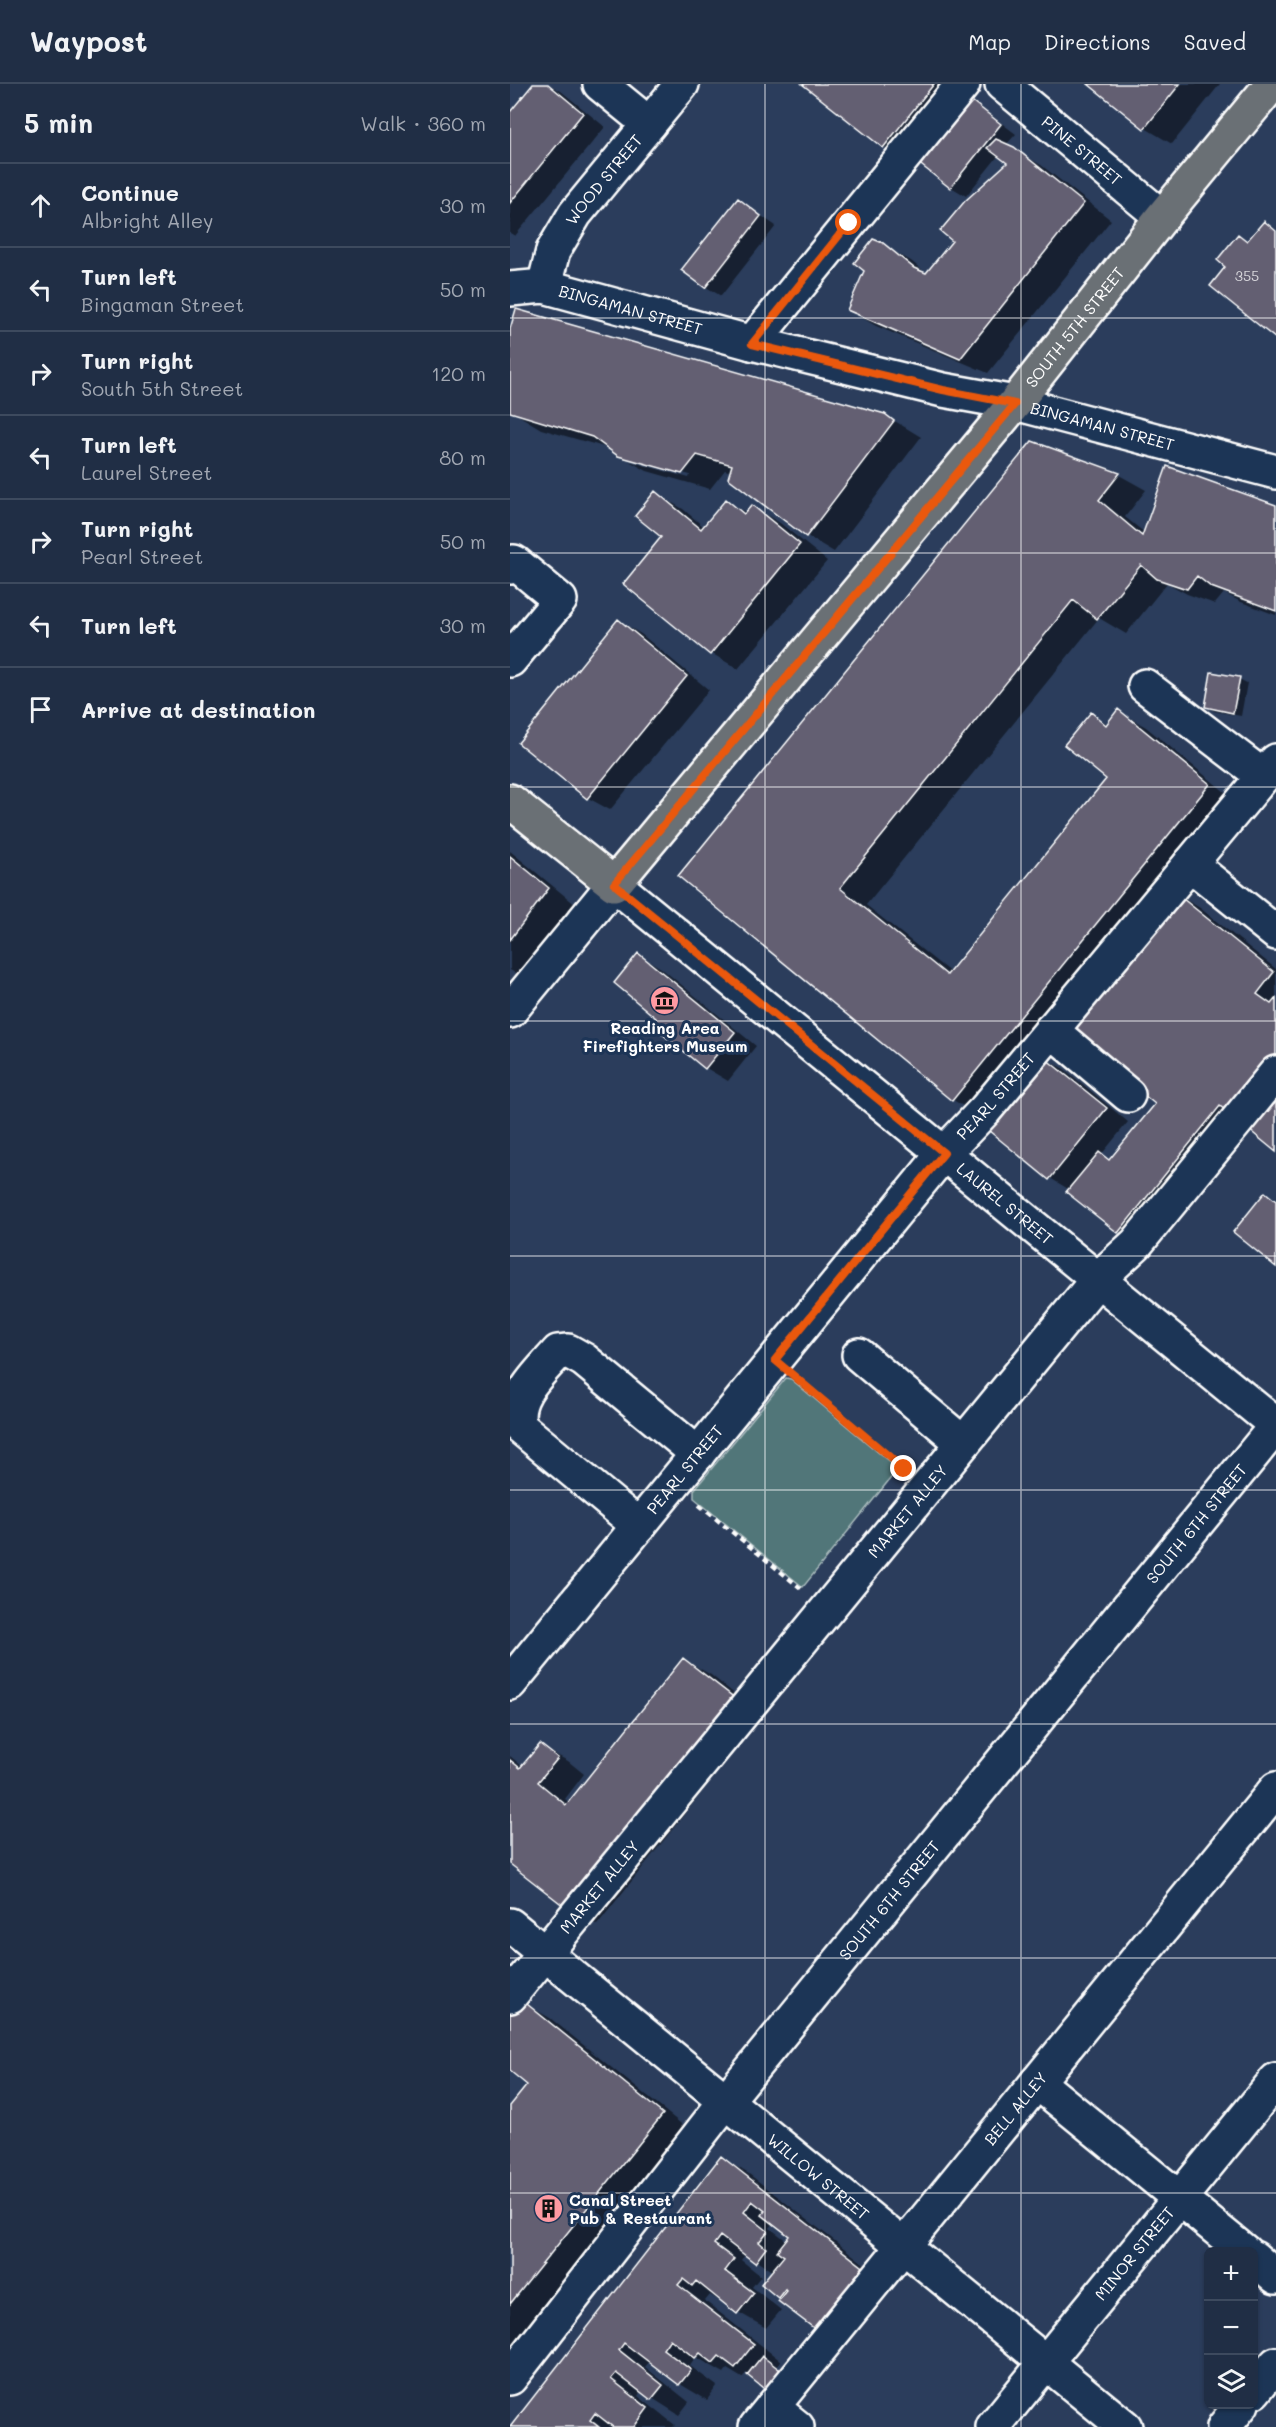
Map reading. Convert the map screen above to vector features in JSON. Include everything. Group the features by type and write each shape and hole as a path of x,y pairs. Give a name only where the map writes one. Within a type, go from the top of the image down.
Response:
{"main road":[{"name":"SOUTH 5TH STREET","path":"614,884 1015,404 1162,217 1272,84"},
{"name":"LAUREL STREET","path":"510,801 614,884"}],"street":[{"path":"600,84 649,124"},
{"name":"WOOD STREET","path":"544,286 553,251 575,214 682,84"},
{"path":"752,344 963,84"},
{"name":"PINE STREET","path":"1002,84 1162,217"},
{"name":"BINGAMAN STREET","path":"510,289 544,286 752,344 943,390 1015,404 1276,472"},
{"path":"510,567 514,562 560,600 510,660"},
{"path":"1146,686 1268,780"},
{"name":"PEARL STREET","path":"514,1671 639,1526 944,1153 985,1110 1190,864 1268,780"},
{"path":"1190,864 1276,933"},
{"name":"SOUTH 5TH STREET","path":"510,1011 614,884"},
{"name":"LAUREL STREET","path":"614,884 1276,1425"},
{"path":"1052,1030 1128,1095"},
{"name":"MARKET ALLEY","path":"510,1996 1098,1279 1136,1244 1276,1073"},
{"path":"639,1526 520,1427 517,1418 520,1397 558,1352 568,1351 584,1360 698,1454"},
{"path":"859,1356 963,1443"},
{"name":"SOUTH 6TH STREET","path":"510,2378 725,2102 1276,1425"},
{"name":"BELL ALLEY","path":"775,2420 904,2246 1276,1789"},
{"name":"WILLOW STREET","path":"510,1925 1125,2427"},
{"name":"MINOR STREET","path":"993,2427 1276,2080"},
{"path":"1037,2082 1239,2247"},
{"path":"1258,2261 1276,2277"},
{"path":"1258,2386 1276,2364"},
{"path":"1224,2427 1238,2409"}],"path":[{"path":"775,1360 904,1469"},
{"path":"673,1484 805,1592 812,1583"}],"green space":[{"path":"786,1378 791,1379 898,1469 803,1587 694,1498 694,1490"}],"building":[{"path":"533,84 548,84 583,113 510,203 510,112"},
{"path":"802,84 934,84 883,148"},
{"path":"1088,84 1180,84 1144,129"},
{"path":"963,94 1001,124 950,188 912,158"},
{"path":"996,139 1014,147 1084,203 960,359 847,310 864,271 854,263 873,239 883,243 914,268 926,273 952,241 940,231 965,201 1007,163 987,148"},
{"path":"738,198 761,216 705,288 681,270"},
{"path":"1264,221 1276,231 1276,339 1210,286 1225,267 1217,260 1238,234 1247,241"},
{"path":"516,309 885,414 894,421 806,537 728,478 732,465 697,455 682,474 618,456 592,437 510,412 510,329"},
{"path":"1032,441 1120,473 1099,500 1142,536 1167,466 1276,505 1276,611 1211,587 1197,576 1187,589 1157,579 1141,565 1097,619 1073,600 840,888 947,975 1106,779 1064,745 1091,712 1106,725 1118,709 1210,784 952,1101 678,876"},
{"path":"655,491 701,529 726,499 744,514 752,505 800,544 710,655 623,584 661,537 635,516"},
{"path":"618,619 687,676 587,799 518,743"},
{"path":"1211,672 1240,677 1233,713 1205,707"},
{"path":"510,856 549,888 510,940"},
{"path":"1172,890 1274,972 1257,994 1271,1004 1276,998 1276,1152 1220,1106 1118,1233 1066,1192 1099,1152 1109,1160 1155,1104 1061,1028"},
{"name":"Reading Area Firefighters Museum","path":"638,953 735,1032 705,1069 650,1024 656,1018 614,983"},
{"path":"1041,1055 1107,1108 1049,1180 983,1126"},
{"path":"1265,1192 1276,1201 1276,1267 1233,1232"},
{"path":"683,1658 736,1699 569,1910 510,1864 510,1760 520,1768 540,1744 558,1758 538,1782 566,1805"},
{"name":"Canal Street Pub & Restaurant","path":"522,2000 663,2114 510,2304 510,2106 527,2085 510,2071 510,2015"},
{"path":"721,2156 863,2267 815,2329 778,2301 786,2291 785,2289 778,2298 761,2284 784,2256 777,2251 789,2236 762,2215 765,2211 752,2201 744,2212 768,2231 759,2242 766,2248 755,2263 720,2236 714,2244 734,2259 725,2271 754,2293 737,2314 696,2281 692,2286 683,2279 678,2285 754,2344 735,2368 719,2356 713,2363 700,2353 695,2358 670,2339 663,2349 691,2370 679,2385 624,2343 619,2350 663,2385 651,2400 616,2373 611,2379 648,2408 634,2427 613,2427 595,2413 590,2420 599,2427 510,2427"},
{"path":"762,2356 784,2373 768,2392 747,2375"}],"place":[{"name":"Reading Area Firefighters Museum","path":"665,1000"},
{"name":"Canal Street Pub & Restaurant","path":"548,2209"}],"route":[{"path":"849,223 752,344 943,390 1015,404 614,884 944,1153 775,1360 904,1469"}]}
